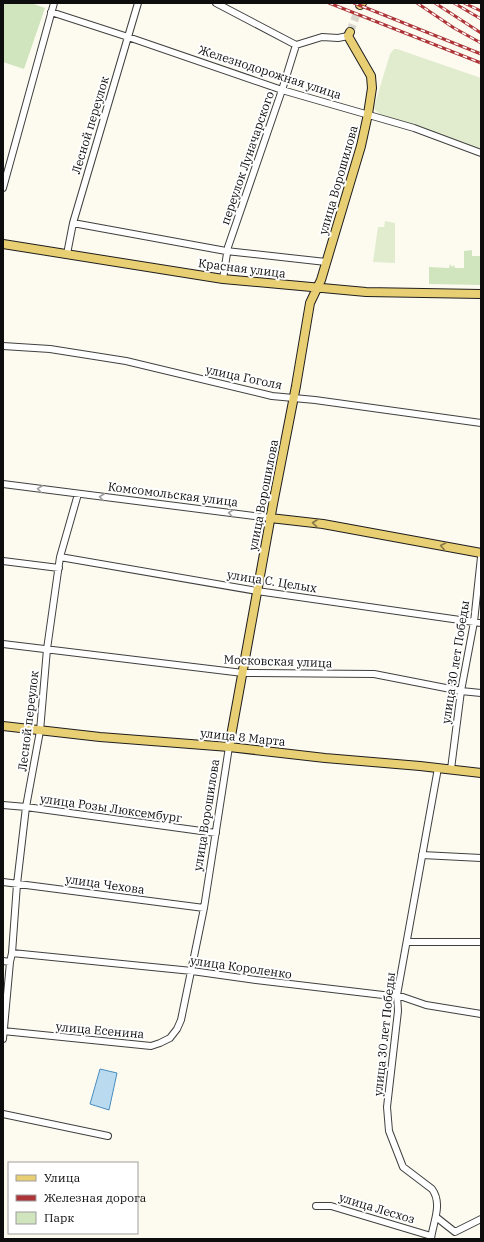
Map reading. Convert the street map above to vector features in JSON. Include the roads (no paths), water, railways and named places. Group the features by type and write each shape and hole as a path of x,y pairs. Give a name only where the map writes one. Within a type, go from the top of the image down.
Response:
{"main road":[{"name":"улица Ворошилова","path":"229,747 310,303 318,288 326,262 359,153 368,114 372,88 372,76 349,34"},
{"name":"Красная улица","path":"3,244 223,279 366,292 481,294"},
{"name":"Комсомольская улица","path":"270,518 352,529 481,553"},
{"name":"улица 8 Марта","path":"3,726 100,737 229,747 481,773"}],"street":[{"path":"3,188 54,3"},
{"name":"Лесной переулок","path":"67,254 72,223 138,3"},
{"path":"216,3 296,45 322,37 338,38 349,34"},
{"name":"Железнодорожная улица","path":"51,12 128,36 282,90 414,128 481,153"},
{"name":"переулок Луначарского","path":"223,279 226,251 282,90 296,45"},
{"name":"Красная улица","path":"72,223 226,251 326,262"},
{"name":"улица Гоголя","path":"3,346 50,349 126,361 272,396 294,397 481,423"},
{"name":"Комсомольская улица","path":"3,484 270,518"},
{"name":"Лесной переулок","path":"12,953 17,884 26,807 40,731 47,649 60,557 78,494"},
{"name":"улица С. Целых","path":"60,557 258,590 481,623"},
{"name":"улица 30 лет Победы","path":"451,769 461,691 474,622 481,557"},
{"path":"3,562 59,568"},
{"name":"Московская улица","path":"3,644 243,673 374,674 461,691 481,693"},
{"name":"улица Ворошилова","path":"192,971 204,908 229,747"},
{"name":"улица 30 лет Победы","path":"431,1237 436,1218 437,1200 435,1193 432,1188 403,1167 390,1131 387,1107 398,1012 397,995 438,768"},
{"name":"улица Розы Люксембург","path":"3,805 216,833"},
{"path":"422,855 481,858"},
{"name":"улица Чехова","path":"3,882 204,908"},
{"path":"407,942 481,942"},
{"path":"3,1039 12,953"},
{"name":"улица Короленко","path":"12,953 192,971 383,995 397,995 426,1005 481,1014"},
{"path":"3,961 10,962"},
{"name":"улица Есенина","path":"4,1031 137,1045 151,1046 160,1044 170,1038 177,1029 181,1020 192,971"},
{"path":"3,1114 108,1136"},
{"name":"улица Лесхоз","path":"316,1206 331,1206 431,1237"},
{"path":"436,1218 455,1232 481,1219"}],"water":[{"path":"100,1069 117,1073 109,1110 90,1104"}],"tunnel":[{"path":"350,32 360,5"}],"railway":[{"path":"329,3 481,63"},
{"path":"354,3 481,54"},
{"path":"417,3 454,28 481,43"},
{"path":"435,3 481,33"},
{"path":"454,3 481,19"},
{"path":"464,3 481,11"}]}
